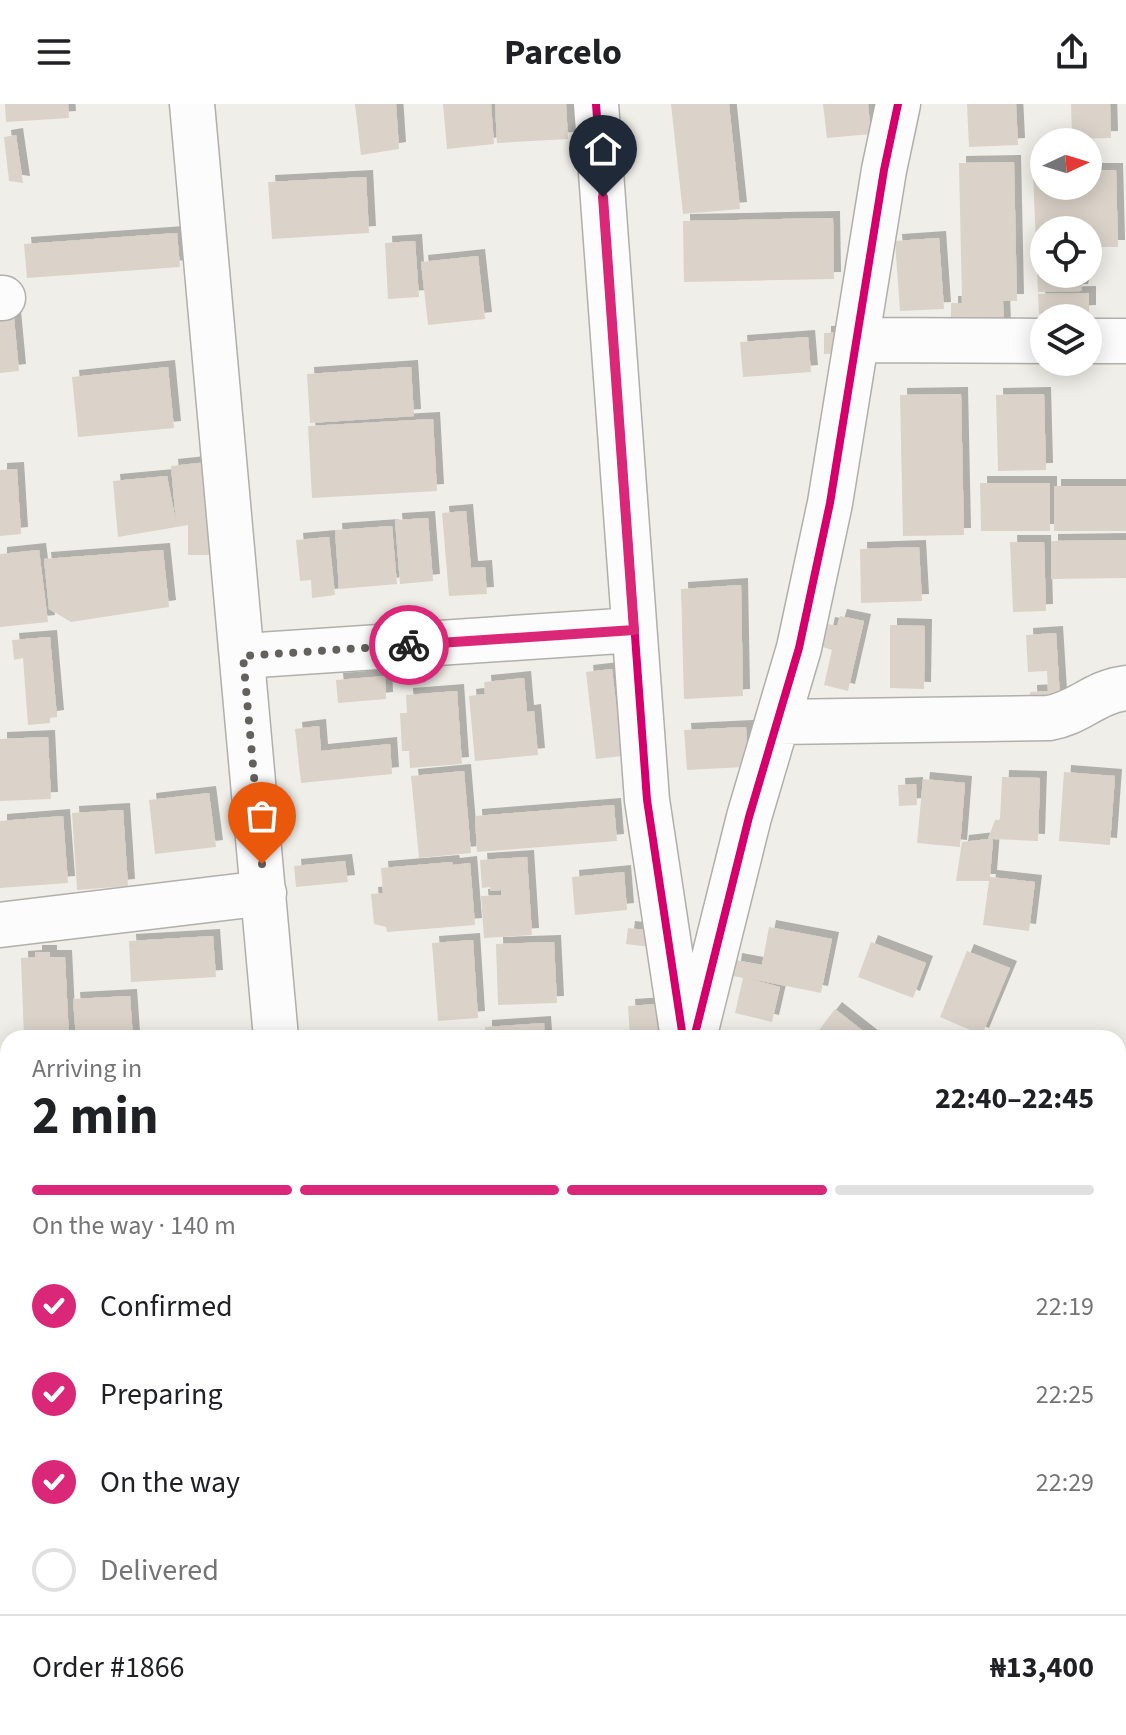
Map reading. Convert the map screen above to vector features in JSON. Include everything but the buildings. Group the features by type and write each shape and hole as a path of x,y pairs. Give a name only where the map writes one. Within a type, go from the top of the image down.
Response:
{"street":[{"path":"192,104 275,1030"},
{"path":"596,104 647,800 682,1030"},
{"path":"696,1030 749,817 799,648 830,503 884,170 898,104"},
{"path":"857,340 1030,341"},
{"path":"1102,341 1126,341"},
{"path":"243,656 634,630"},
{"path":"778,722 1049,718 1067,715 1104,693 1126,688"},
{"path":"0,925 264,893"}],"cycle path":[{"path":"596,104 647,800 682,1030"},
{"path":"696,1030 749,817 799,648 830,503 884,170 898,104"}],"way so far":[{"path":"262,864 243,656 409,645"}],"route":[{"path":"409,645 634,630 603,197"}]}
